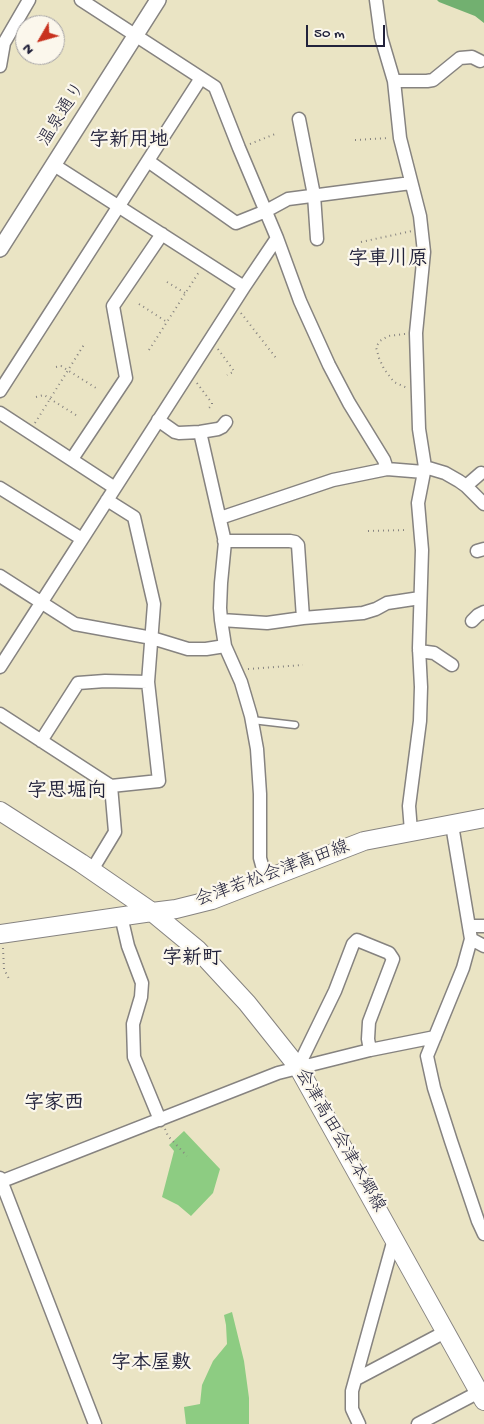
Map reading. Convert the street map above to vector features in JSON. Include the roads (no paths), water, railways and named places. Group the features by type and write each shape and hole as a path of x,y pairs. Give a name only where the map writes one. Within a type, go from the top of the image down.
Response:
{"main road":[{"path":"0,810 152,912"},
{"name":"会津若松会津高田線","path":"1,934 176,909 212,900 364,841 484,818"},
{"name":"会津高田会津本郷線","path":"152,912 208,959 247,1003 298,1068 482,1397"}],"street":[{"path":"0,66 4,43 29,0"},
{"path":"80,0 215,87 277,238 300,300 329,365 349,403 384,460 387,469"},
{"name":"温泉通り","path":"0,249 134,35 158,0"},
{"path":"376,0 381,37 394,81 400,138 420,216 424,252 416,333 419,429 424,470 418,503 422,550 419,651 421,687 420,721 409,806 411,831"},
{"path":"394,81 427,81 437,77 460,58 472,58 480,61"},
{"path":"0,391 201,78"},
{"path":"299,119 314,195 317,239"},
{"path":"148,161 236,222 266,211 288,199 412,183"},
{"path":"54,165 244,287"},
{"path":"72,459 126,378 113,306 162,234"},
{"path":"0,667 210,339 277,238"},
{"path":"0,413 115,488"},
{"path":"158,420 179,433 218,429 226,422"},
{"path":"200,432 224,540 220,583 221,620 226,646 241,682 252,720 257,749 260,794 260,858 266,880"},
{"path":"220,518 333,480 387,469 424,470 445,473 466,486 484,504"},
{"path":"466,486 480,473"},
{"path":"0,488 82,539"},
{"path":"0,714 111,786 159,781 148,682 154,604 134,517 107,500"},
{"path":"224,540 295,542 298,545 303,618"},
{"path":"0,576 75,624 152,638 188,650 226,646"},
{"path":"221,620 267,623 363,613 387,603 420,598"},
{"path":"472,621 484,612"},
{"path":"419,651 434,653 452,665"},
{"path":"41,741 78,683 105,681 148,682"},
{"path":"92,870 115,832 111,786"},
{"path":"452,825 470,932 463,968 427,1056 434,1088 480,1213 484,1234"},
{"path":"121,916 128,946 142,983 141,997 133,1024 134,1057 160,1120"},
{"path":"470,932 484,926"},
{"path":"470,932 484,946"},
{"path":"298,1068 335,991 353,944 357,940 390,952 394,961 369,1022 368,1040 370,1050"},
{"path":"96,1424 0,1180 278,1073 370,1050 435,1037"},
{"path":"359,1424 352,1409 352,1391 394,1238"},
{"path":"356,1379 445,1332"},
{"path":"418,1424 482,1397"}],"lane":[{"path":"252,720 294,725"}],"district":[{"name":"字新用地","path":"129,142"},
{"name":"字車川原","path":"388,261"},
{"name":"字思堀向","path":"67,793"},
{"name":"字新町","path":"192,960"},
{"name":"字家西","path":"54,1105"},
{"name":"字本屋敷","path":"151,1365"}]}
